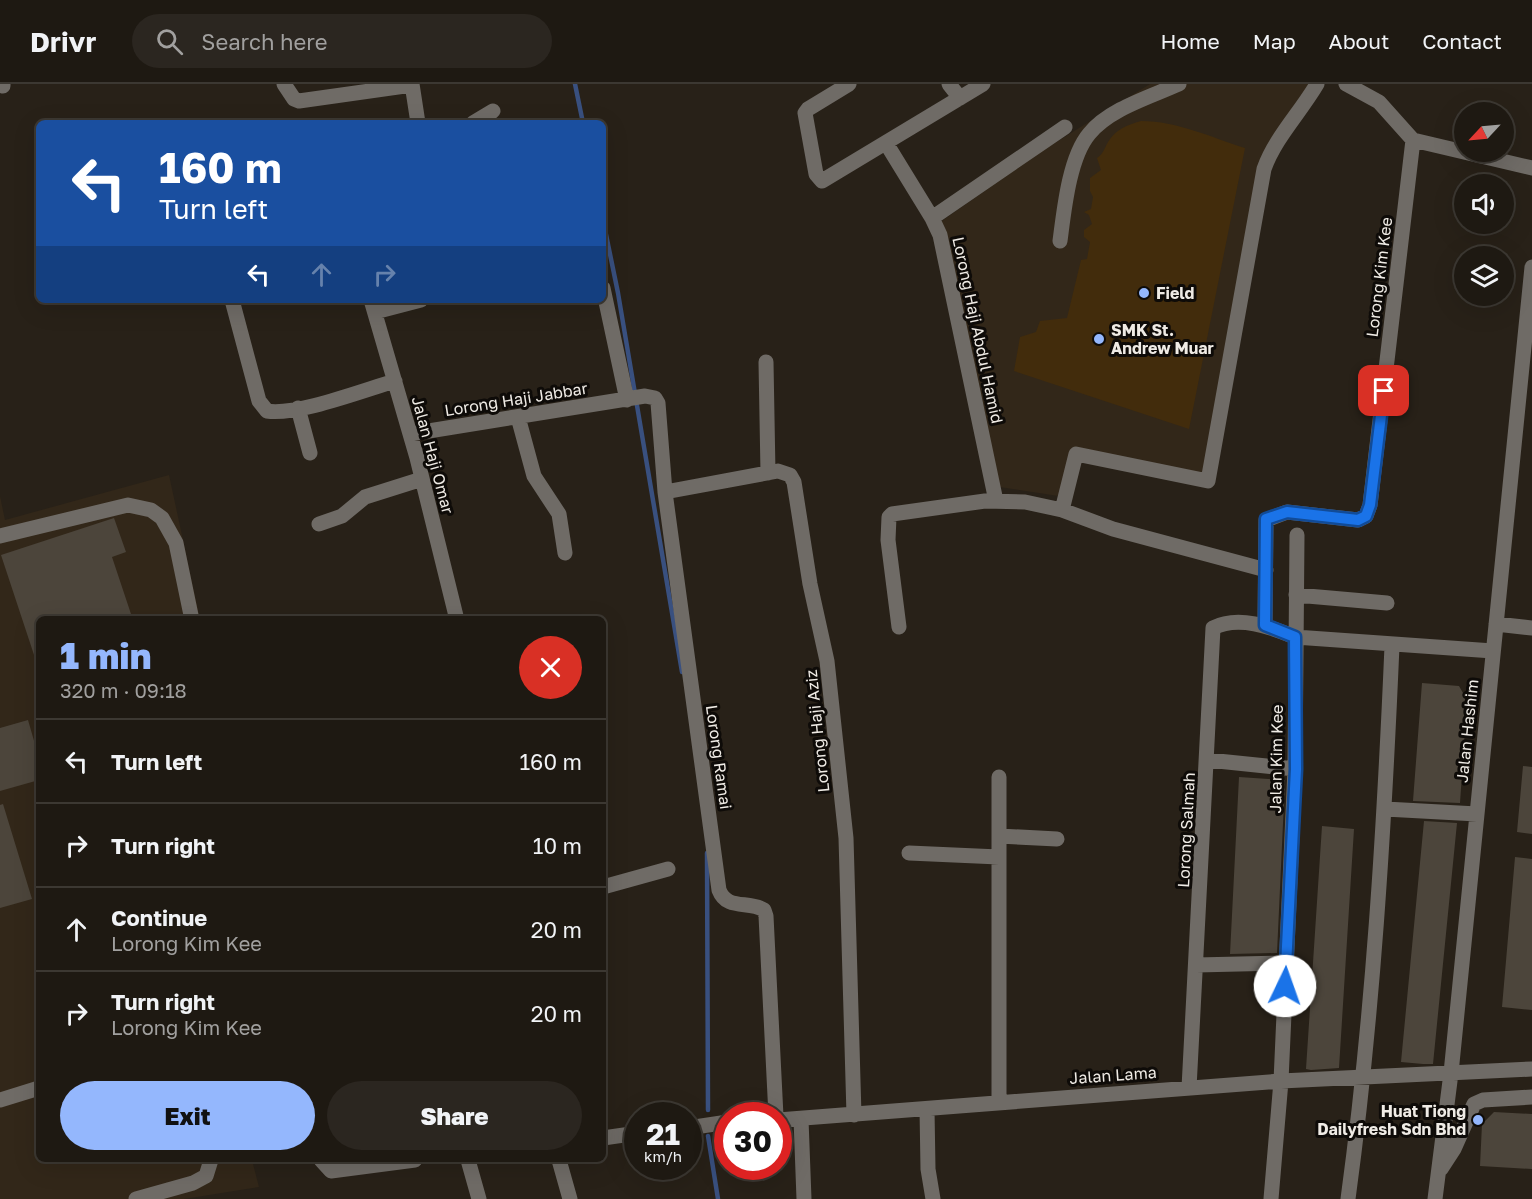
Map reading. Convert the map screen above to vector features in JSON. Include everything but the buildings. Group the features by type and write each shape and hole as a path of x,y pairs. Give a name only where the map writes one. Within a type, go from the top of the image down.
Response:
{"street":[{"path":"284,84 294,99 313,101 412,85 418,120"},
{"path":"849,84 805,113 816,174 822,181 826,181 983,84"},
{"path":"950,84 960,98"},
{"path":"1060,241 1066,191 1089,134 1111,116 1179,84"},
{"path":"1062,510 1076,454 1208,481 1264,169 1274,145 1290,127 1317,84"},
{"path":"1346,84 1379,102 1413,140 1532,168"},
{"path":"1376,84 1379,102"},
{"path":"478,120 493,111"},
{"path":"932,218 1065,127"},
{"name":"Lorong Kim Kee","path":"1266,570 1266,519 1287,512 1358,520 1366,516 1370,505 1413,140"},
{"name":"Lorong Haji Abdul Hamid","path":"886,143 932,218 943,247 996,501"},
{"name":"Jalan Hashim","path":"1436,1199 1451,1073 1532,267"},
{"path":"606,298 636,398"},
{"path":"233,303 259,401 267,411 278,413 395,381"},
{"path":"373,306 397,303"},
{"name":"Jalan Haji Omar","path":"373,306 410,434 456,616"},
{"path":"766,362 768,473"},
{"name":"Lorong Haji Jabbar","path":"410,434 636,398"},
{"name":"Lorong Ramai","path":"636,398 655,398 658,403 665,492 719,890 722,899 729,903 759,906 764,910 766,916 775,1102"},
{"path":"298,408 310,453"},
{"path":"518,417 534,476 559,514 565,554"},
{"name":"Lorong Haji Aziz","path":"665,492 768,473 784,472 794,482 810,584 827,661 846,838 854,1115"},
{"path":"319,524 342,516 365,497 422,479"},
{"path":"899,627 888,540 890,515 996,501 1025,502 1062,510 1113,529 1266,570 1265,625 1295,637 1392,646 1493,651"},
{"path":"0,536 128,504 151,510 162,518 176,543 191,616"},
{"name":"Jalan Kim Kee","path":"1271,1199 1281,1081 1296,769 1297,535"},
{"path":"1296,596 1387,603"},
{"path":"1496,624 1532,628"},
{"name":"Lorong Salmah","path":"1189,1088 1208,760 1211,632 1216,626 1265,625"},
{"path":"1348,1199 1365,1076 1385,809 1392,646"},
{"path":"1208,760 1296,769"},
{"path":"999,777 999,1102"},
{"path":"1385,809 1477,814"},
{"path":"999,836 1057,838"},
{"path":"909,853 999,857"},
{"path":"606,886 668,868"},
{"path":"1196,965 1286,963"},
{"name":"Jalan Lama","path":"792,1119 1281,1081 1532,1069"},
{"path":"0,1100 36,1089"},
{"path":"1439,1171 1454,1149 1474,1104 1484,1100 1532,1097"},
{"path":"927,1108 928,1169 933,1199"},
{"path":"801,1119 804,1199"},
{"path":"606,1138 624,1135"},
{"path":"136,1199 193,1183 206,1176 210,1162"},
{"path":"323,1162 331,1171 400,1162"},
{"path":"469,1162 479,1199"},
{"path":"560,1162 570,1199"}],"shaded area":[{"name":"SMK St. Andrew Muar","path":"1150,84 1317,84 1274,145 1208,481 1077,454 1065,497 993,486 936,225 1042,151"},
{"name":"Field","path":"1141,121 1180,127 1245,148 1189,429 1014,371 1020,337 1036,332 1040,321 1067,318 1081,260 1087,259 1090,242 1084,237 1084,230 1092,224 1089,215 1084,212 1091,209 1093,197 1090,191 1090,178 1101,170 1097,158 1118,131"},
{"path":"169,475 199,616 36,616 36,1162 253,1162 259,1187 184,1199 0,1199 0,496 5,520"}],"waterway":[{"path":"575,84 582,120"},
{"path":"606,235 618,293 682,672"},
{"path":"707,853 708,1110"},
{"path":"708,1136 718,1199"}],"place":[{"name":"Field","path":"1144,293"},
{"name":"SMK St. Andrew Muar","path":"1099,339"},
{"name":"Huat Tiong Dailyfresh Sdn Bhd","path":"1478,1120"}],"route":[{"path":"1285,986 1296,769 1295,637 1265,625 1266,519 1287,512 1358,520 1366,516 1370,505 1384,391"}]}
